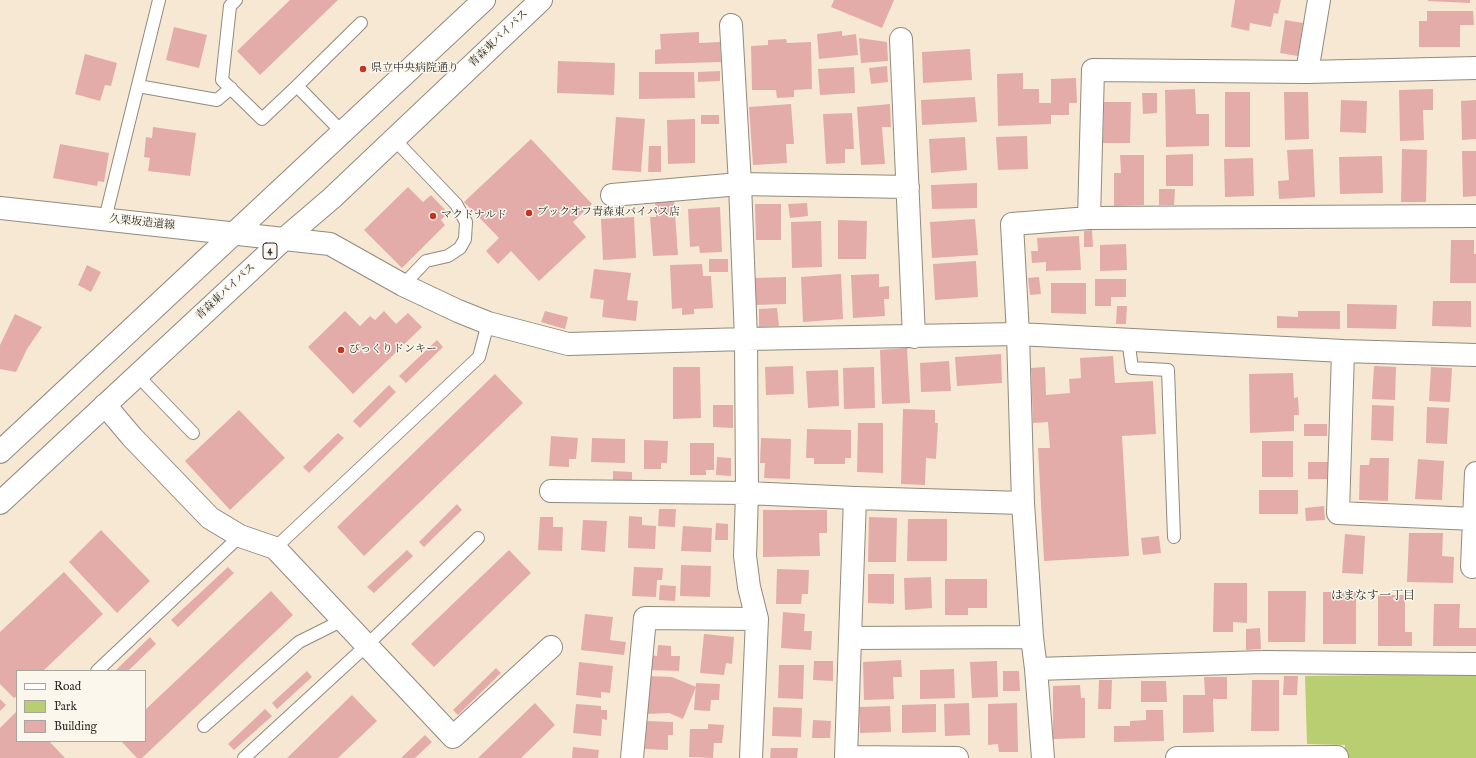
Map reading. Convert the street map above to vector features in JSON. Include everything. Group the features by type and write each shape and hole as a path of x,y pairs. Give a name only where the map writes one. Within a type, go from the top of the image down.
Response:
{"main road":[{"name":"青森東バイパス","path":"0,503 284,239 332,198 541,0"},
{"path":"1307,72 1319,0"},
{"path":"0,452 342,132 476,3"},
{"path":"731,25 740,184 746,339 747,493 745,556 749,587 757,619 751,758"},
{"path":"901,39 914,337"},
{"path":"1089,218 1093,70 1307,72 1476,68"},
{"path":"612,195 740,184 908,187"},
{"name":"久栗坂造道線","path":"0,208 330,244 403,286 488,323 568,344 1018,334 1343,351 1476,355"},
{"path":"1043,758 1032,637 1023,503 1018,334 1012,224 1089,218 1476,216"},
{"path":"1343,351 1338,513 1474,519"},
{"path":"105,405 132,437 210,518 240,536 275,548 453,736 551,647"},
{"path":"1472,567 1476,473"},
{"path":"551,491 747,493 1023,503"},
{"path":"855,498 846,757 957,758"},
{"path":"632,758 645,618 757,619"},
{"path":"850,638 1032,637"},
{"path":"1036,669 1264,662 1476,664"},
{"path":"1177,758 1337,757"}],"lane":[{"path":"105,219 159,0"},
{"path":"236,0 230,6 222,80 262,119 361,23"},
{"path":"138,86 217,100 231,88"},
{"path":"297,86 342,132"},
{"path":"394,139 456,204 466,222 465,239 460,248 448,256 426,261 403,286"},
{"path":"275,548 479,357 488,323"},
{"path":"1128,339 1132,368 1168,370 1174,537"},
{"path":"137,375 193,433"},
{"path":"98,670 240,536"},
{"path":"244,758 367,645 478,538"},
{"path":"204,726 298,642 343,620"}],"green space":[{"path":"1476,674 1476,758 1344,758 1345,745 1307,744 1305,676"}],"building":[{"path":"290,0 338,0 260,75 237,51"},
{"path":"834,0 894,0 882,28 831,7"},
{"path":"1235,0 1281,0 1278,14 1274,13 1271,27 1250,23 1249,31 1231,27"},
{"path":"1470,0 1470,3 1428,1"},
{"path":"1427,11 1473,11 1474,25 1460,25 1460,47 1419,47 1419,21 1427,21"},
{"path":"1285,20 1303,23 1298,56 1280,53"},
{"path":"174,27 207,35 199,68 166,60"},
{"path":"842,31 842,36 856,34 858,55 819,59 817,34"},
{"path":"699,32 699,43 720,42 721,62 655,64 655,50 661,49 660,34"},
{"path":"859,38 887,42 888,61 861,63"},
{"path":"786,39 787,43 811,42 812,89 794,90 794,97 777,98 776,90 752,90 751,46 768,45 768,40"},
{"path":"970,49 972,80 923,83 922,52"},
{"path":"85,54 117,63 111,86 105,85 100,101 75,94"},
{"path":"558,61 615,63 614,95 557,93"},
{"path":"887,66 888,82 871,84 869,68"},
{"path":"854,67 855,93 820,95 818,69"},
{"path":"720,71 720,81 698,82 698,72"},
{"path":"639,72 694,72 695,98 639,99"},
{"path":"1023,73 1023,89 1039,89 1039,103 1051,103 1051,79 1076,78 1077,103 1069,103 1069,115 1051,115 1051,124 998,126 997,74"},
{"path":"1195,89 1196,114 1209,114 1209,146 1166,147 1165,90"},
{"path":"1433,89 1433,110 1423,110 1424,140 1400,141 1399,90"},
{"path":"1225,92 1250,92 1250,147 1225,147"},
{"path":"1284,92 1308,92 1309,139 1285,140"},
{"path":"1142,93 1157,93 1157,113 1143,114"},
{"path":"975,97 977,122 922,125 921,100"},
{"path":"1341,100 1367,101 1366,133 1340,132"},
{"path":"1476,100 1476,139 1462,140 1461,101"},
{"path":"1104,102 1131,102 1130,143 1103,143"},
{"path":"791,104 794,144 786,144 787,163 753,165 749,107"},
{"path":"890,104 891,127 882,127 885,164 861,165 857,107"},
{"path":"852,113 854,149 845,149 845,163 826,164 823,114"},
{"path":"701,115 719,115 719,124 701,124"},
{"path":"616,117 645,119 641,172 612,170"},
{"path":"695,119 695,163 668,164 667,120"},
{"path":"153,127 196,133 190,176 148,171 150,158 144,157 146,137 152,138"},
{"path":"1027,136 1028,169 998,170 996,137"},
{"path":"965,137 967,170 931,173 929,139"},
{"name":"ブックオフ青森東バイパス店","path":"531,139 592,204 573,222 586,237 539,281 511,251 498,264 486,251 499,238 464,202"},
{"path":"60,144 109,153 104,182 98,181 97,186 53,178"},
{"path":"649,146 661,146 661,172 648,172"},
{"path":"1313,149 1315,197 1279,199 1278,181 1289,180 1287,150"},
{"path":"1402,149 1427,150 1426,202 1401,202"},
{"path":"1462,151 1476,151 1476,196 1463,197"},
{"path":"1193,154 1193,186 1166,186 1166,155"},
{"path":"1120,155 1144,155 1144,205 1114,206 1114,173 1121,173"},
{"path":"1382,156 1383,193 1340,194 1339,157"},
{"path":"1253,158 1254,196 1225,197 1224,159"},
{"path":"977,183 977,208 932,209 931,185"},
{"path":"408,187 423,202 431,195 448,213 441,220 445,225 402,268 364,230"},
{"path":"1159,189 1175,189 1174,205 1159,205"},
{"path":"674,201 678,255 653,256 650,217 656,217 655,203"},
{"path":"807,203 808,216 790,218 788,204"},
{"path":"755,204 781,204 781,240 756,240"},
{"path":"720,207 722,252 700,253 699,246 690,247 688,209"},
{"path":"634,217 636,258 603,260 601,219"},
{"path":"975,219 978,255 932,258 930,222"},
{"path":"838,220 867,221 866,259 838,259"},
{"path":"821,221 822,267 792,268 791,222"},
{"path":"1092,230 1093,247 1084,247 1084,231"},
{"path":"1079,236 1081,270 1046,271 1046,262 1032,263 1031,251 1038,251 1037,238"},
{"path":"1451,240 1474,240 1474,254 1476,254 1476,283 1450,283"},
{"path":"1126,244 1127,270 1100,271 1100,245"},
{"path":"709,259 728,259 728,272 709,272"},
{"path":"976,261 978,297 935,300 933,264"},
{"path":"702,264 703,276 711,276 713,308 694,309 694,314 682,315 682,308 672,309 670,265"},
{"path":"87,265 101,272 91,292 78,285"},
{"path":"594,269 631,273 627,300 638,301 636,321 602,317 604,300 590,298"},
{"path":"841,274 843,319 803,322 801,277"},
{"path":"879,274 879,287 889,286 889,299 884,299 885,316 853,318 851,275"},
{"path":"786,277 786,304 755,305 754,278"},
{"path":"1039,277 1041,294 1030,295 1028,278"},
{"path":"1095,279 1126,279 1126,297 1111,297 1111,306 1095,306"},
{"path":"1051,283 1086,283 1086,314 1051,313"},
{"path":"1433,301 1471,301 1471,327 1432,326"},
{"path":"1347,304 1397,305 1396,329 1347,328"},
{"path":"1117,306 1127,306 1126,324 1116,324"},
{"path":"777,308 779,326 759,327 759,309"},
{"path":"345,311 360,326 370,316 375,320 384,311 396,324 408,313 422,327 353,394 308,347"},
{"path":"545,311 568,317 565,329 541,322"},
{"path":"1298,311 1340,311 1340,329 1277,328 1277,316 1298,317"},
{"path":"15,314 42,327 27,349 16,372 0,369 0,345"},
{"path":"437,340 443,347 406,383 399,376"},
{"path":"907,348 910,403 882,404 880,350"},
{"path":"1001,354 1002,383 957,386 955,357"},
{"path":"1113,356 1115,383 1153,381 1156,434 1122,436 1129,556 1044,561 1038,448 1050,448 1048,422 1033,423 1031,368 1045,367 1046,395 1070,393 1069,379 1081,378 1080,358"},
{"path":"949,361 951,391 921,392 920,363"},
{"path":"793,366 794,394 766,395 765,367"},
{"path":"1374,366 1396,367 1395,400 1372,399"},
{"path":"673,367 700,367 701,418 673,419"},
{"path":"874,367 875,408 844,409 843,368"},
{"path":"1431,367 1452,368 1450,402 1429,401"},
{"path":"838,370 839,406 808,408 806,371"},
{"path":"1293,373 1294,398 1298,397 1299,415 1294,415 1294,431 1250,433 1249,374"},
{"path":"495,374 523,403 364,556 337,527"},
{"path":"389,385 396,392 360,428 353,421"},
{"path":"713,405 733,405 733,428 713,427"},
{"path":"1372,405 1394,406 1393,441 1371,440"},
{"path":"1427,407 1449,408 1447,444 1426,443"},
{"path":"903,409 935,410 935,423 938,423 936,459 926,458 925,485 901,484"},
{"path":"239,410 285,458 230,510 185,461"},
{"path":"858,423 883,423 883,473 857,472"},
{"path":"1304,424 1327,424 1327,436 1304,436"},
{"path":"807,429 851,430 851,458 845,458 845,464 814,464 814,458 806,458"},
{"path":"338,433 344,438 309,473 303,467"},
{"path":"551,436 578,438 576,459 569,459 569,467 549,466"},
{"path":"592,438 625,439 625,463 591,462"},
{"path":"761,438 791,439 790,479 764,478 765,463 760,463"},
{"path":"644,440 668,441 667,463 661,463 661,469 644,469"},
{"path":"1262,441 1293,441 1293,477 1262,477"},
{"path":"690,443 714,443 714,470 706,470 706,475 690,475"},
{"path":"717,457 731,458 731,476 716,475"},
{"path":"1370,458 1389,458 1388,501 1359,500 1360,465 1369,465"},
{"path":"1418,459 1444,461 1442,500 1415,499"},
{"path":"1308,462 1328,462 1327,479 1308,479"},
{"path":"613,471 632,472 632,482 613,481"},
{"path":"1259,490 1298,490 1298,514 1259,514"},
{"path":"457,504 462,510 424,547 419,542"},
{"path":"1324,506 1325,520 1306,521 1305,508"},
{"path":"659,509 676,509 675,527 658,526"},
{"path":"763,510 827,510 827,533 819,533 820,556 763,557"},
{"path":"629,516 642,517 642,525 656,526 655,549 628,548"},
{"path":"540,517 553,517 553,527 563,527 562,551 538,550"},
{"path":"869,517 897,518 896,562 868,562"},
{"path":"908,519 947,519 947,561 907,561"},
{"path":"583,520 607,521 605,552 581,550"},
{"path":"716,523 728,524 728,540 715,540"},
{"path":"683,526 712,528 711,552 681,551"},
{"path":"101,530 150,581 117,613 69,562"},
{"path":"1409,533 1443,533 1442,556 1454,557 1453,583 1407,582"},
{"path":"1345,534 1365,536 1363,574 1342,573"},
{"path":"1159,536 1161,553 1143,555 1141,538"},
{"path":"407,550 413,556 374,593 367,587"},
{"path":"509,550 531,573 434,667 411,644"},
{"path":"681,565 711,566 710,597 680,596"},
{"path":"228,567 234,573 178,627 171,620"},
{"path":"634,567 663,568 662,580 657,580 656,597 632,596"},
{"path":"777,569 809,570 808,594 802,594 801,604 776,604"},
{"path":"64,572 103,614 44,670 16,670 16,697 14,698 0,684 0,632"},
{"path":"868,574 894,574 894,604 868,603"},
{"path":"931,577 932,608 905,610 904,578"},
{"path":"945,579 987,579 987,608 968,608 968,615 945,615"},
{"path":"1214,583 1247,583 1247,623 1233,622 1233,632 1213,632"},
{"path":"660,585 676,586 675,601 659,600"},
{"path":"271,591 293,615 142,758 137,758 122,742 146,742 146,709"},
{"path":"1268,591 1306,591 1305,642 1268,642"},
{"path":"1323,592 1356,592 1356,644 1323,644"},
{"path":"1378,595 1405,595 1405,632 1412,632 1412,646 1378,646"},
{"path":"1434,604 1460,604 1459,628 1476,628 1476,646 1433,646"},
{"path":"783,612 805,614 804,631 812,631 811,650 781,648"},
{"path":"585,614 613,617 610,640 626,642 624,655 581,650"},
{"path":"1260,628 1261,649 1246,650 1246,629"},
{"path":"704,634 734,637 732,664 726,663 724,675 700,673"},
{"path":"150,637 156,644 129,670 116,670"},
{"path":"658,645 671,646 671,656 680,656 679,671 649,670 650,655 657,656"},
{"path":"901,660 902,677 893,677 894,699 864,700 863,662"},
{"path":"814,661 833,661 833,681 813,680"},
{"path":"997,661 998,697 972,698 970,662"},
{"path":"579,662 613,666 610,693 601,692 601,698 576,695"},
{"path":"779,665 804,665 803,699 778,698"},
{"path":"496,668 501,673 458,715 453,710"},
{"path":"954,669 955,698 920,699 920,670"},
{"path":"307,671 312,677 277,709 272,703"},
{"path":"1003,671 1019,671 1020,691 1003,691"},
{"path":"648,676 672,677 696,687 683,719 669,713 646,714"},
{"path":"1284,676 1298,676 1297,695 1283,695"},
{"path":"1204,677 1227,677 1227,699 1213,699 1214,732 1183,733 1183,695 1205,695"},
{"path":"1099,680 1112,680 1111,709 1098,709"},
{"path":"1252,680 1279,680 1279,731 1251,731"},
{"path":"1141,681 1166,681 1167,702 1141,702"},
{"path":"696,683 720,684 719,700 711,700 710,711 694,710"},
{"path":"1080,685 1081,698 1085,698 1085,738 1053,739 1053,686"},
{"path":"352,695 377,721 338,758 287,758"},
{"path":"0,699 6,705 0,711"},
{"path":"535,703 555,725 521,758 478,758"},
{"path":"969,703 970,735 945,736 944,704"},
{"path":"1017,703 1018,752 999,752 998,744 988,745 988,704"},
{"path":"576,704 601,706 601,710 607,710 607,720 602,719 601,736 573,733"},
{"path":"936,704 936,732 902,733 902,705"},
{"path":"890,706 891,732 860,733 859,707"},
{"path":"773,707 802,708 801,737 772,736"},
{"path":"265,709 272,716 234,750 228,744"},
{"path":"1146,710 1163,710 1164,741 1114,742 1114,726 1130,726 1130,721 1146,720"},
{"path":"16,712 16,742 50,742 65,758 0,758 0,728"},
{"path":"813,720 831,721 830,738 812,738"},
{"path":"647,721 673,722 673,735 668,735 668,750 645,749"},
{"path":"708,724 724,725 722,743 714,743 713,758 689,757 690,729 708,729"},
{"path":"425,735 432,742 415,758 401,758"},
{"path":"573,747 599,750 598,758 572,758"},
{"path":"771,748 798,748 797,758 770,758"}],"place":[{"name":"県立中央病院通り","path":"363,69"},
{"name":"ブックオフ青森東バイパス店","path":"529,213"},
{"name":"マクドナルド","path":"433,216"},
{"name":"びっくりドンキー","path":"341,350"}],"district":[{"name":"はまなす一丁目","path":"1373,597"}]}
